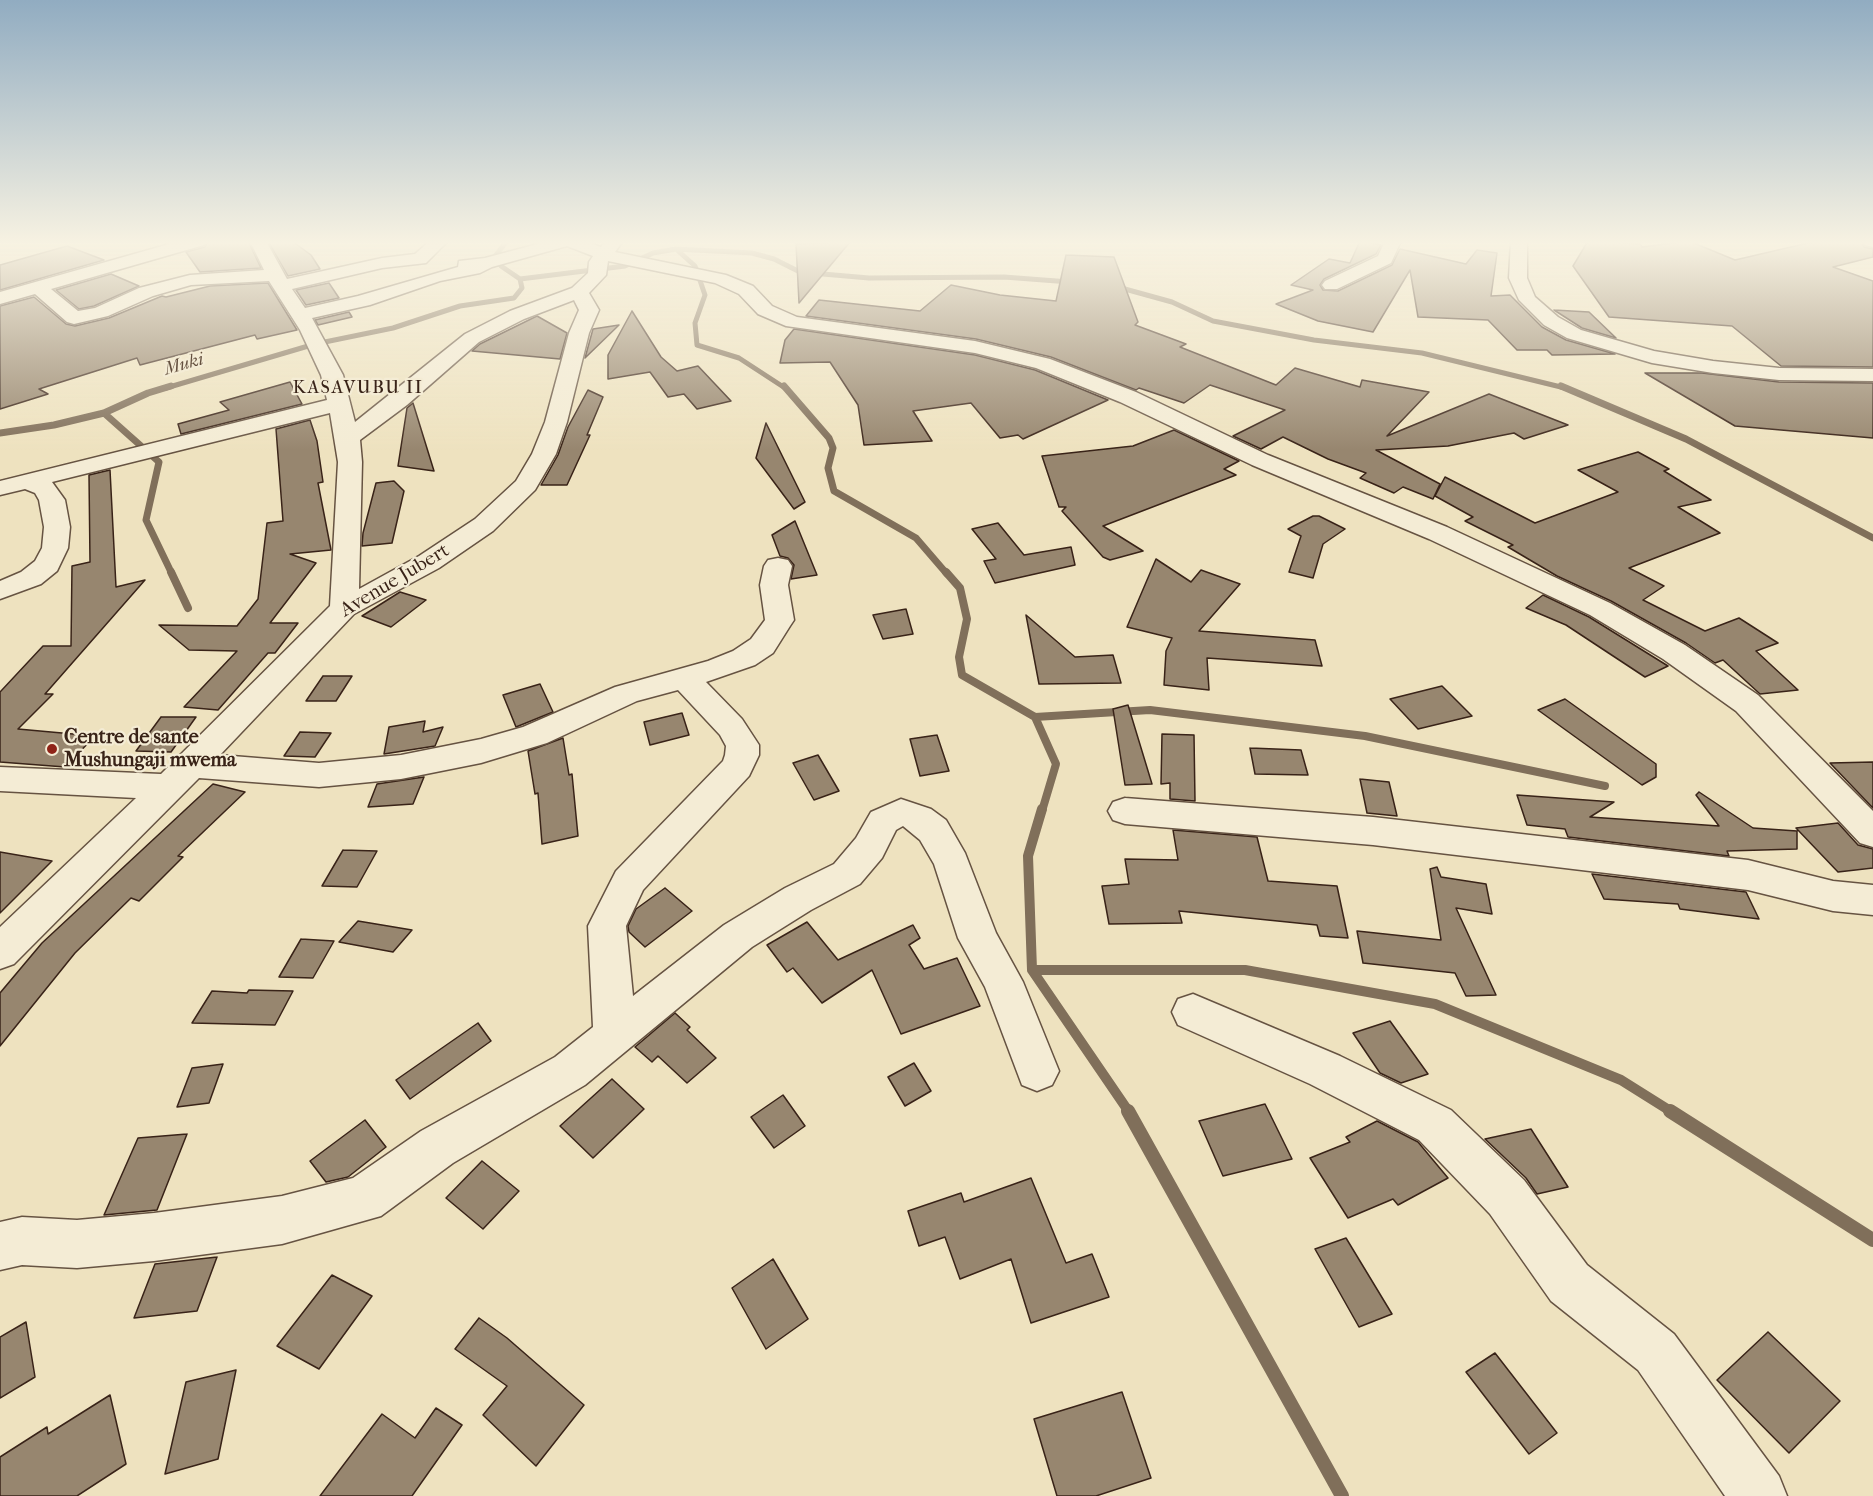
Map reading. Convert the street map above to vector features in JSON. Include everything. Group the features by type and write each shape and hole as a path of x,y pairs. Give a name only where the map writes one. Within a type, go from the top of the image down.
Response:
{"street":[{"path":"66,311 74,318 104,311"},
{"path":"298,311 332,375 348,438 350,472 344,608"},
{"path":"301,315 320,311"},
{"path":"348,438 399,400 472,338 524,311"},
{"name":"Avenue Jubert","path":"0,952 180,776 344,608 429,562 484,525 526,484 544,454 556,422 579,333 589,311"},
{"path":"767,311 793,322 964,346 1043,363 1128,397 1260,460 1438,533 1600,609 1674,652 1747,703 1873,833"},
{"path":"1541,311 1551,321 1574,333 1652,357 1713,367 1779,374 1873,375"},
{"path":"0,488 339,404"},
{"path":"0,591 31,578 48,565 55,548 57,527 52,500 44,488 27,481"},
{"path":"0,778 319,775 401,767 481,751 534,735 626,694 744,658 762,646 780,620 774,585 778,566"},
{"path":"615,1035 607,926 629,881 737,767 742,755 743,745 731,727 684,676"},
{"path":"1125,811 1373,831 1736,874 1833,896 1873,900"},
{"path":"0,1246 21,1241 77,1244 154,1238 282,1220 364,1198 437,1147 570,1071 738,936 798,899 847,874 869,848 883,821 901,812 920,818 933,830 952,863 965,908 978,938 1003,982 1037,1071"},
{"path":"1193,1012 1325,1070 1435,1125 1507,1197 1569,1283 1656,1352 1759,1496"}],"building":[{"path":"0,311 50,311 66,324 75,326 109,318 126,311 285,311 297,330 257,339 255,335 140,365 137,358 39,389 48,394 0,409"},
{"path":"632,311 661,357 677,371 698,366 731,401 697,409 684,394 668,397 650,372 608,379 608,355"},
{"path":"810,311 1134,311 1138,322 1135,325 1186,344 1180,347 1276,385 1295,368 1360,387 1362,380 1429,392 1387,436 1489,394 1568,425 1524,439 1514,433 1448,446 1376,450 1440,484 1433,499 1403,487 1394,493 1360,478 1366,473 1328,459 1283,437 1261,449 1233,436 1285,410 1210,385 1184,403 1139,388 1136,390 1051,357 976,339 806,316"},
{"path":"1293,311 1386,311 1373,332 1318,321"},
{"path":"1417,311 1526,311 1542,327 1566,340 1615,354 1552,355 1547,350 1517,350 1488,320 1418,317"},
{"path":"1555,311 1589,312 1616,338 1582,328"},
{"path":"1605,311 1873,311 1873,367 1781,366 1732,326 1609,317"},
{"path":"349,312 352,317 318,325 315,320"},
{"path":"537,316 567,333 560,359 472,351 480,344"},
{"path":"619,325 585,358 593,329"},
{"path":"794,329 975,355 1035,370 1108,400 1023,439 1018,435 1000,438 971,403 913,411 932,441 864,445 858,405 830,362 780,363 785,340"},
{"path":"1645,373 1702,373 1779,382 1873,383 1873,438 1735,426"},
{"path":"290,382 302,404 181,434 178,424 229,410 220,402"},
{"path":"588,390 603,397 587,435 590,435 567,485 541,485 558,455 568,427"},
{"path":"413,403 434,471 398,466 407,408"},
{"path":"310,420 317,441 323,482 318,483 331,550 290,554 316,563 270,623 298,623 275,653 268,653 218,710 184,707 237,651 189,650 159,625 237,626 258,599 267,523 283,521 276,429"},
{"path":"766,423 805,502 794,509 756,458"},
{"path":"1174,430 1239,461 1224,469 1236,475 1103,526 1143,551 1110,560 1103,557 1062,511 1066,507 1059,507 1042,456 1133,446"},
{"path":"1638,452 1669,469 1664,471 1711,500 1678,507 1720,533 1629,568 1664,586 1643,600 1705,631 1739,618 1778,643 1756,651 1798,690 1760,694 1723,660 1715,663 1686,643 1611,601 1557,576 1508,547 1513,545 1465,521 1473,517 1435,496 1445,477 1535,523 1618,492 1578,470"},
{"path":"110,470 116,587 145,580 45,694 53,694 18,729 95,736 65,767 0,762 0,692 43,646 71,646 72,566 90,562 89,475"},
{"path":"394,481 404,491 392,543 362,546 363,533 376,483"},
{"path":"1313,516 1319,516 1345,529 1323,544 1313,578 1289,572 1301,536 1288,529"},
{"path":"795,521 817,575 791,579 794,565 788,558 780,556 772,535"},
{"path":"998,523 1024,555 1071,547 1075,565 995,583 984,561 996,559 972,529"},
{"path":"1156,559 1191,582 1201,570 1240,584 1199,631 1315,640 1322,666 1207,658 1209,690 1164,685 1166,651 1172,638 1127,627"},
{"path":"400,592 426,600 391,627 362,616"},
{"path":"1543,595 1589,617 1668,666 1645,677 1566,625 1526,608"},
{"path":"906,609 913,634 883,639 873,615"},
{"path":"1026,615 1075,657 1113,655 1121,683 1039,684"},
{"path":"323,676 352,676 336,701 306,701"},
{"path":"540,684 553,712 516,727 503,695"},
{"path":"1442,686 1472,716 1418,729 1390,699"},
{"path":"1565,699 1656,764 1656,777 1642,785 1538,710"},
{"path":"1128,705 1152,784 1125,785 1113,709"},
{"path":"682,713 689,735 650,745 644,722"},
{"path":"161,717 196,717 171,752 136,751"},
{"path":"425,721 423,732 443,727 435,746 384,754 389,727"},
{"path":"300,732 331,733 315,757 284,756"},
{"path":"1162,734 1194,735 1195,801 1170,799 1170,783 1161,784"},
{"path":"937,735 949,771 920,776 910,739"},
{"path":"563,738 569,775 572,774 578,836 542,844 538,793 535,794 528,751"},
{"path":"1250,748 1301,750 1308,775 1255,774"},
{"path":"818,755 839,791 814,800 793,763"},
{"path":"1873,762 1873,808 1830,763"},
{"path":"424,777 413,804 368,807 377,784"},
{"path":"1360,779 1389,782 1397,816 1367,813"},
{"path":"213,784 245,792 178,856 183,857 139,901 131,898 75,953 0,1046 0,993 42,943"},
{"path":"1699,792 1753,828 1797,831 1797,849 1727,851 1729,856 1568,837 1565,829 1527,825 1517,795 1614,802 1590,817 1719,826 1696,795"},
{"path":"1838,823 1858,845 1873,849 1873,868 1838,872 1796,828"},
{"path":"1173,830 1257,837 1268,881 1337,886 1348,938 1320,936 1317,925 1179,911 1182,923 1109,924 1102,886 1129,884 1125,859 1178,860"},
{"path":"343,850 377,851 357,887 322,886"},
{"path":"0,852 52,861 0,913"},
{"path":"1437,867 1441,877 1486,884 1492,914 1456,908 1496,995 1466,996 1455,973 1363,963 1357,931 1441,940 1430,869"},
{"path":"1592,874 1746,892 1759,919 1680,909 1678,904 1604,899"},
{"path":"665,888 692,911 645,947 629,932 628,926 636,909"},
{"path":"358,921 412,930 393,952 339,942"},
{"path":"807,922 838,960 913,925 920,938 909,945 924,969 957,958 980,1006 901,1034 872,970 822,1003 793,968 787,972 767,945"},
{"path":"301,939 334,941 313,978 279,977"},
{"path":"249,990 293,991 275,1025 192,1023 212,991 247,993"},
{"path":"675,1013 690,1027 687,1030 716,1058 687,1083 658,1056 652,1062 635,1047"},
{"path":"1390,1021 1428,1074 1401,1083 1380,1073 1353,1033"},
{"path":"478,1023 491,1041 410,1099 396,1080"},
{"path":"914,1063 931,1091 905,1106 888,1077"},
{"path":"223,1064 209,1103 177,1107 192,1068"},
{"path":"612,1079 644,1109 593,1158 560,1126"},
{"path":"783,1095 805,1126 774,1148 751,1117"},
{"path":"1265,1104 1292,1159 1223,1176 1199,1121"},
{"path":"365,1120 386,1147 348,1177 326,1182 310,1161"},
{"path":"1377,1121 1418,1142 1448,1178 1398,1205 1393,1199 1348,1218 1310,1158 1350,1142 1346,1137"},
{"path":"1531,1129 1568,1187 1537,1194 1526,1178 1485,1139"},
{"path":"187,1134 157,1210 104,1215 138,1138"},
{"path":"482,1161 519,1191 483,1229 446,1198"},
{"path":"1031,1178 1066,1263 1092,1254 1109,1297 1031,1323 1011,1259 960,1279 945,1237 919,1246 908,1211 961,1193 964,1202"},
{"path":"1346,1238 1392,1314 1359,1327 1315,1249"},
{"path":"217,1257 197,1311 134,1318 155,1264"},
{"path":"773,1259 808,1319 766,1349 732,1288"},
{"path":"332,1275 372,1296 319,1369 277,1346"},
{"path":"479,1318 507,1338 584,1405 536,1466 483,1415 507,1386 455,1349"},
{"path":"26,1322 35,1377 0,1398 0,1337"},
{"path":"1768,1332 1840,1401 1789,1453 1717,1380"},
{"path":"1495,1353 1557,1433 1529,1454 1466,1372"},
{"path":"236,1370 218,1459 165,1474 186,1382"},
{"path":"1122,1392 1151,1478 1096,1496 1057,1496 1034,1419"},
{"path":"110,1395 126,1464 77,1496 0,1496 0,1457 47,1427 48,1434"},
{"path":"436,1408 462,1425 412,1496 320,1496 382,1414 415,1438"}],"waterway":[{"name":"Muki","path":"166,388 315,344 393,328 445,311"},
{"path":"699,311 695,323 697,345 739,358 785,388"},
{"path":"1191,311 1213,321 1314,340 1422,353 1565,388"},
{"name":"Muki","path":"104,413 148,393 171,386"},
{"path":"784,386 829,438 833,448 828,468 834,491 916,538 947,574"},
{"path":"1561,386 1686,439 1873,538"},
{"name":"Muki","path":"0,433 54,425 104,413"},
{"path":"104,413 159,462 146,520 172,574"},
{"path":"171,572 188,608"},
{"path":"946,572 960,588 967,619 959,657 962,675 1035,717"},
{"path":"1035,717 1150,710 1365,736 1605,786"},
{"path":"1035,717 1056,764 1042,811"},
{"path":"1032,970 1028,856 1042,809"},
{"path":"1032,970 1245,970 1435,1004 1621,1080 1672,1112"},
{"path":"1032,970 1129,1112"},
{"path":"1128,1111 1342,1496"},
{"path":"1670,1111 1873,1240"}],"place":[{"name":"Centre de sante Mushungaji mwema","path":"52,749"}],"district":[{"name":"KASAVUBU II","path":"358,389"}]}
